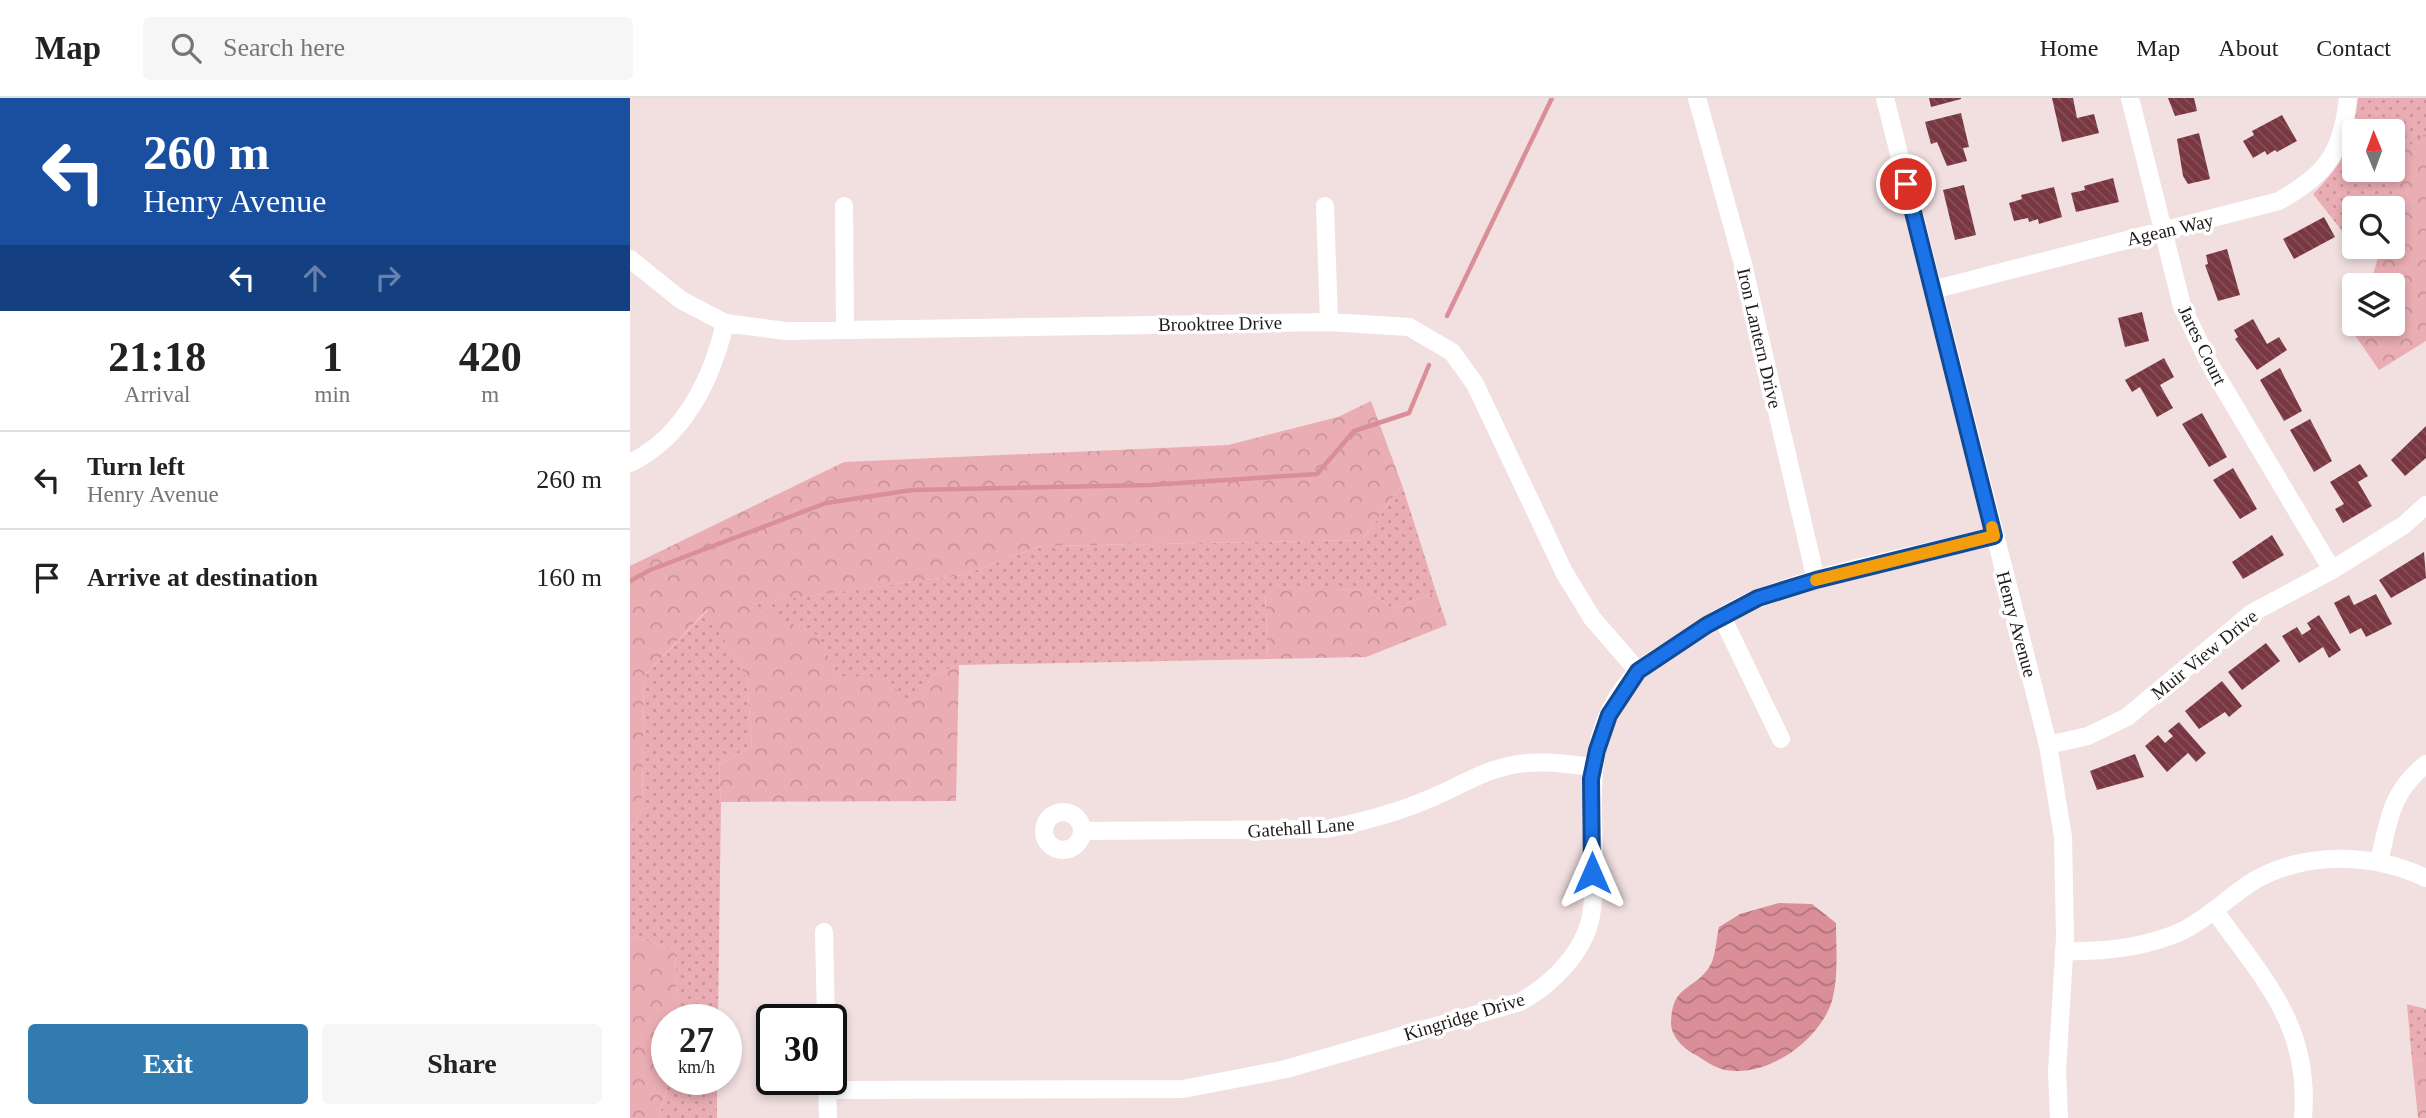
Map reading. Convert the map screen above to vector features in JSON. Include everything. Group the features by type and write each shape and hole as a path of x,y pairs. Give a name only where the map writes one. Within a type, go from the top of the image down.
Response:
{"street":[{"name":"Iron Lantern Drive","path":"1697,98 1743,264 1816,580"},
{"name":"Henry Avenue","path":"1885,98 2048,745 2063,837 2064,951 2057,1072 2059,1118"},
{"name":"Jares Court","path":"2130,98 2182,306 2209,363 2332,570"},
{"name":"Agean Way","path":"1932,290 2162,230 2241,213 2279,201 2301,189 2330,162 2339,147 2348,98"},
{"path":"844,206 845,329"},
{"path":"1325,206 1329,322"},
{"name":"Brooktree Drive","path":"630,259 681,300 725,323 785,331 1329,322 1409,327 1452,352 1475,384 1535,516 1578,595 1592,618 1638,671"},
{"path":"630,463 651,451 688,416 719,352 725,323"},
{"name":"Muir View Drive","path":"2048,745 2088,736 2127,717 2252,613 2332,570 2404,525 2426,505"},
{"name":"Kingridge Drive","path":"847,1085 1183,1089 1286,1069 1520,1002 1543,989 1558,976 1584,934 1592,911 1594,767 1609,715 1638,671 1722,617 1758,598 1816,580 1994,536"},
{"path":"1722,617 1781,739"},
{"name":"Gatehall Lane","path":"1082,831 1326,829 1386,814 1430,799 1474,777 1510,765 1546,763 1594,767"},
{"path":"2379,862 2393,800 2413,775 2426,764"},
{"path":"2064,951 2110,951 2176,933 2255,880 2278,870 2315,860 2358,859 2379,862 2426,878"},
{"path":"2214,910 2274,992 2300,1046 2306,1086 2303,1118"},
{"path":"824,932 826,1004"},
{"path":"828,1095 828,1118"}],"green space":[{"path":"2358,98 2426,98 2426,134 2405,152 2405,119 2354,119"},
{"path":"2426,134 2426,341 2379,370 2355,336 2405,336 2405,273 2373,273 2378,259 2405,259 2405,196 2394,196 2396,182 2405,182 2405,153 2414,142"},
{"path":"2342,158 2342,182 2396,182 2393,196 2342,196 2342,231 2313,194"},
{"path":"1371,401 1402,485 1362,540 1041,546 963,575 751,604 819,636 837,676 888,677 909,709 933,675 959,665 956,801 721,802 719,765 752,746 747,679 707,610 644,676 642,810 630,830 630,566 844,462 1228,445 1338,417"},
{"path":"1402,485 1436,592 1393,609 1366,589 1265,592 1268,659 959,665 933,675 909,710 837,676 818,636 749,604 963,575 1041,546 1362,540"},
{"path":"1366,589 1393,609 1436,592 1447,625 1366,657 1268,659 1265,591"},
{"path":"708,610 747,679 752,746 719,765 721,802 718,1004 677,1004 675,950 630,936 630,830 642,810 644,676"},
{"path":"630,936 675,950 677,1004 651,1004 651,1095 665,1095 659,1118 630,1118"},
{"path":"2407,1004 2426,1009 2426,1059 2412,1060"},
{"path":"2426,1059 2426,1118 2418,1118 2412,1060"},
{"path":"665,1095 717,1095 717,1118 659,1118"}],"water":[{"path":"1779,903 1812,904 1836,923 1836,974 1831,1004 1824,1018 1802,1044 1773,1063 1741,1071 1721,1069 1687,1050 1676,1038 1671,1023 1675,1002 1711,965 1719,927 1740,914"}],"building":[{"path":"1929,98 1961,98 1961,99 1931,107"},
{"path":"2052,98 2073,98 2077,118 2094,114 2099,133 2062,142"},
{"path":"2168,98 2194,98 2197,111 2175,116"},
{"path":"1961,113 1969,147 1963,148 1967,161 1947,166 1937,142 1931,144 1925,122"},
{"path":"2282,115 2297,141 2277,152 2275,150 2267,155 2265,151 2253,158 2243,141 2254,135 2252,131"},
{"path":"2199,133 2210,179 2188,184 2183,176 2177,139"},
{"path":"2113,178 2119,202 2076,212 2071,193 2085,190 2084,186"},
{"path":"1964,185 1976,235 1955,240 1943,190"},
{"path":"2054,187 2062,217 2039,224 2038,219 2029,222 2028,218 2014,221 2009,203 2022,199 2021,195"},
{"path":"2324,217 2335,237 2294,259 2283,239"},
{"path":"2227,249 2240,295 2218,301 2205,265 2208,264 2206,255"},
{"path":"2142,312 2149,341 2125,347 2118,318"},
{"path":"2253,319 2267,344 2279,337 2287,350 2257,370 2235,339 2238,337 2234,330"},
{"path":"2164,358 2174,377 2160,385 2173,408 2157,417 2140,387 2132,392 2125,380"},
{"path":"2280,368 2302,411 2284,421 2260,380"},
{"path":"2202,413 2227,457 2209,467 2182,424"},
{"path":"2310,419 2332,461 2314,472 2290,430"},
{"path":"2426,426 2426,458 2405,476 2391,460"},
{"path":"2360,464 2368,476 2358,482 2372,506 2343,523 2335,509 2344,504 2330,482"},
{"path":"2233,468 2257,509 2240,519 2213,480"},
{"path":"2272,535 2284,555 2243,579 2232,562"},
{"path":"2424,552 2426,578 2391,598 2379,580"},
{"path":"2376,594 2392,624 2366,637 2361,628 2350,634 2334,603 2349,595 2354,605"},
{"path":"2319,615 2341,650 2329,658 2323,647 2299,663 2282,636 2297,627 2302,635 2311,629 2307,623"},
{"path":"2266,643 2280,661 2242,690 2228,672"},
{"path":"2222,681 2242,706 2229,717 2225,712 2199,729 2185,711"},
{"path":"2179,722 2206,753 2196,762 2188,753 2167,772 2145,746 2158,735 2165,743 2173,736 2168,731"},
{"path":"2135,754 2144,777 2097,790 2090,771"}],"waterway":[{"path":"1447,316 1552,98"},
{"path":"630,581 650,570 826,503 912,490 1150,485 1317,474 1354,431 1409,413 1429,365"}],"slow traffic":[{"path":"1816,580 1994,536 1992,527"}],"route":[{"path":"1592,873 1591,779 1597,750 1609,715 1638,671 1707,625 1758,598 1816,580 1994,536 1906,184"}]}
